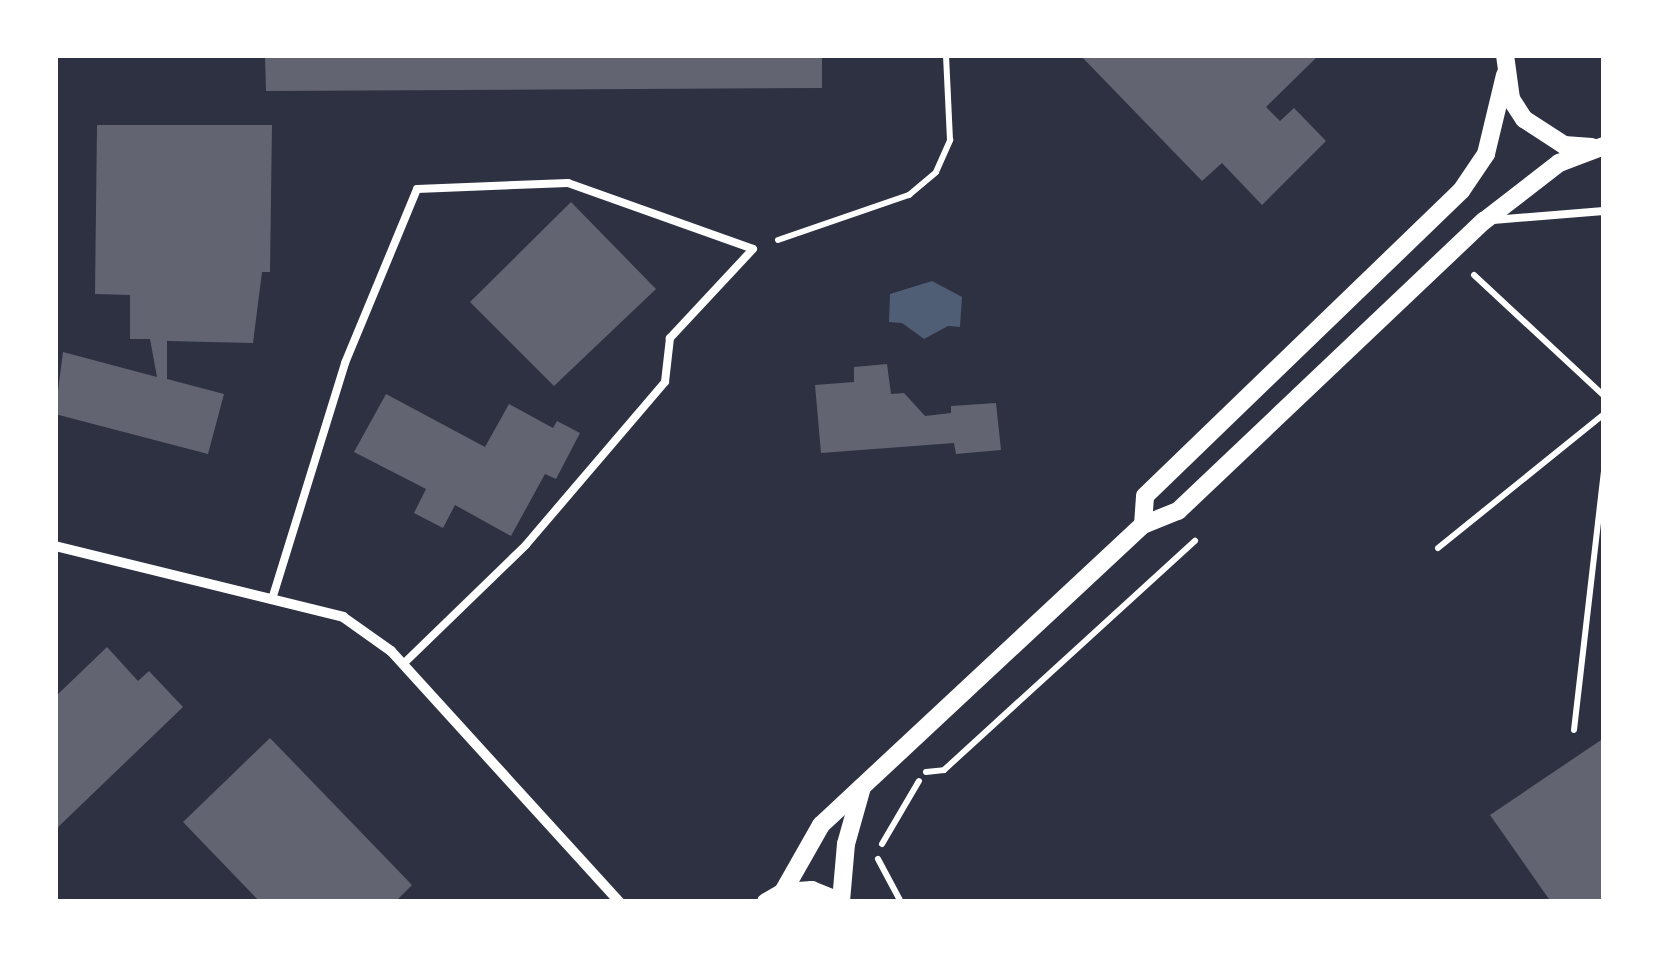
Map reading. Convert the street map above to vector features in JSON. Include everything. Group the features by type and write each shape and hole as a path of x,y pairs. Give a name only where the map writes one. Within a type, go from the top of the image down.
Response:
{"street":[{"path":"1142,526 1145,496 1461,191 1486,154 1505,75 1505,55"},
{"path":"1505,75 1511,99 1542,135 1564,144 1604,146"},
{"path":"783,892 813,834 1142,526 1178,511 1484,221 1558,163 1604,146"},
{"path":"55,546 343,616 403,664 620,902"},
{"path":"766,902 783,892 812,890 841,902 846,844 862,786"}],"lane":[{"path":"273,596 345,363 417,189 568,183 753,249 670,338 665,382 526,545 403,664"},
{"path":"1484,221 1604,212"}],"path":[{"path":"753,249 910,194 936,172 950,140 946,55"},
{"path":"1460,285 1472,274 1604,396"},
{"path":"1438,548 1604,414"},
{"path":"1574,730 1604,472"},
{"path":"901,902 876,854 924,773 944,770 1206,531"}],"water":[{"path":"932,281 962,297 960,327 948,326 924,339 902,323 889,322 890,294"}],"building":[{"path":"265,55 822,55 822,88 266,91"},
{"path":"1080,55 1319,55 1266,107 1280,121 1294,108 1326,141 1262,205 1222,163 1202,181"},
{"path":"97,125 272,125 270,272 262,272 253,343 167,341 167,379 224,394 208,454 55,414 63,352 157,377 150,339 130,339 130,295 95,294"},
{"path":"571,202 656,289 554,386 470,302"},
{"path":"887,364 891,394 904,393 925,416 951,413 951,406 996,403 1001,450 956,454 954,443 821,453 815,385 854,382 854,367"},
{"path":"386,394 485,447 509,404 553,428 557,421 580,433 556,479 545,474 511,536 455,505 443,528 414,513 426,489 354,452"},
{"path":"107,647 138,681 149,671 183,707 55,830 55,697"},
{"path":"270,738 412,885 395,902 260,902 183,822"},
{"path":"1604,738 1604,902 1551,902 1490,815"}]}
